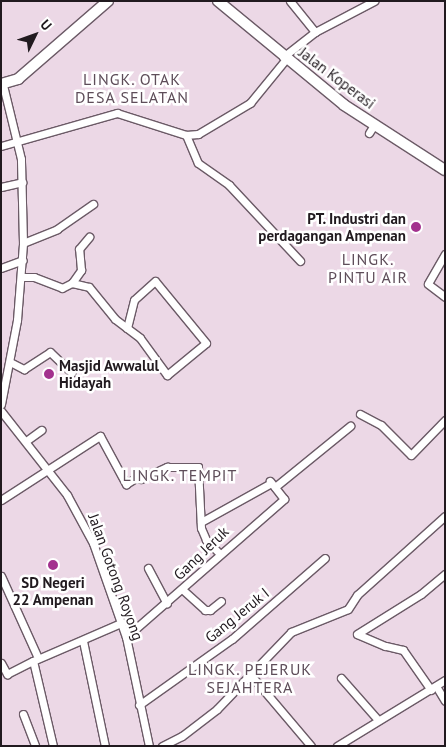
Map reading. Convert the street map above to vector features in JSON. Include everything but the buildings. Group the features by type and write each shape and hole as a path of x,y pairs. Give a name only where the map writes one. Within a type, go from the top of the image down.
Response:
{"street":[{"path":"1,404 10,362 22,277 24,243 22,182 17,141 2,85 18,79 108,1"},
{"name":"Jalan Koperasi","path":"218,1 372,129 443,165"},
{"path":"1,146 117,113 186,136 211,128 241,110 268,84 285,58 315,32 374,1"},
{"path":"294,3 315,32"},
{"path":"186,136 198,163 229,186 300,261"},
{"path":"1,187 22,182"},
{"path":"24,243 57,229 93,204"},
{"path":"22,277 34,277 62,288 72,283 80,270 79,249 89,237"},
{"path":"445,254 428,284 445,297"},
{"path":"1,268 23,260"},
{"path":"72,283 89,287 104,309 145,344 167,375 206,343 155,281 134,300 127,328"},
{"path":"10,362 24,369 50,352 72,373"},
{"name":"Jalan Gotong Royong","path":"1,411 48,468 81,517 126,637 149,746"},
{"path":"360,414 381,425 411,455 445,420"},
{"path":"201,522 272,484 350,426"},
{"path":"26,441 41,430"},
{"path":"1,500 100,436 126,484 137,477 141,480 167,467 198,467 201,522 206,540 220,554"},
{"name":"Gang Jeruk","path":"126,637 183,590 220,554 284,499 272,484"},
{"path":"162,746 182,736 216,709 291,632 348,609 357,595 445,516"},
{"name":"Gang Jeruk I","path":"139,705 244,630 325,558"},
{"path":"148,568 167,603"},
{"path":"445,574 421,594 357,634 384,646 403,650 445,701"},
{"path":"1,576 36,660 53,746"},
{"path":"183,590 205,610 210,610 221,601"},
{"path":"1,663 7,674 121,623"},
{"path":"83,641 105,746"},
{"path":"250,674 310,746"},
{"path":"341,678 378,720"},
{"path":"337,746 445,680"},
{"path":"23,714 35,746"}],"place":[{"name":"PT. Industri dan perdagangan Ampenan","path":"416,227"},
{"name":"Masjid Awwalul Hidayah","path":"49,374"},
{"name":"SD Negeri 22 Ampenan","path":"53,565"}],"district":[{"name":"LINGK. OTAK DESA SELATAN","path":"132,88"},
{"name":"LINGK. PINTU AIR","path":"368,268"},
{"name":"LINGK. TEMPIT","path":"180,475"},
{"name":"LINGK. PEJERUK SEJAHTERA","path":"250,678"}]}
